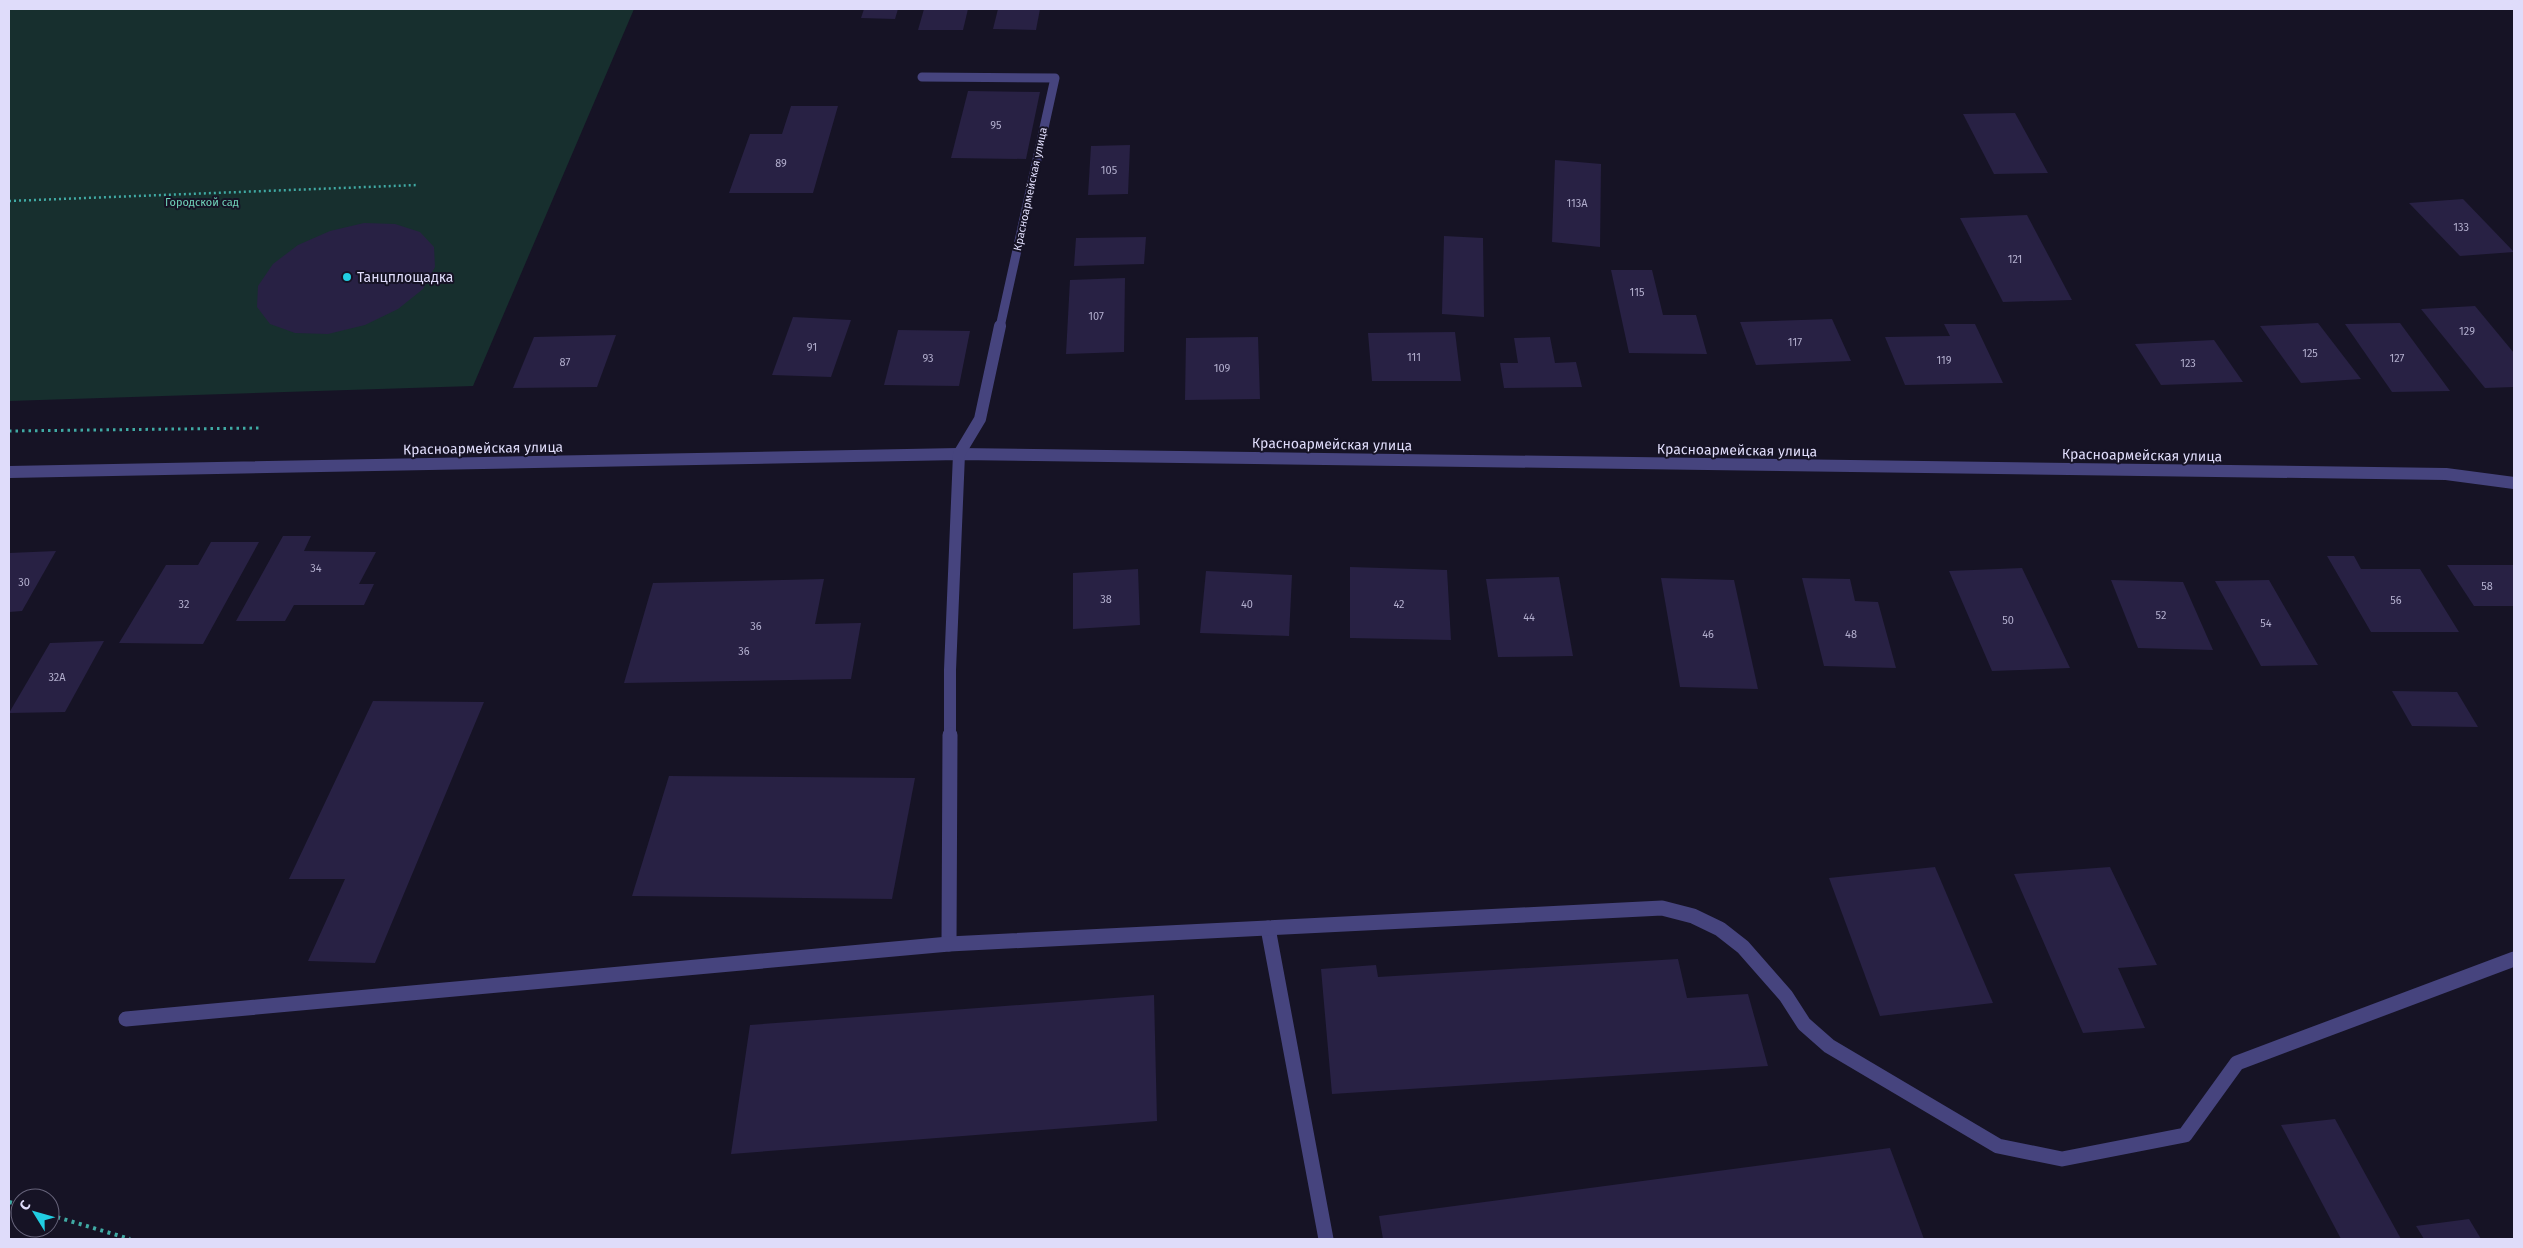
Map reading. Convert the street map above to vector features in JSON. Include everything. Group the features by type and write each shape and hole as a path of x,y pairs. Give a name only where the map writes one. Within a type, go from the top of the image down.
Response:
{"street":[{"name":"Красноармейская улица","path":"922,77 1055,78 980,419 959,454"},
{"name":"Красноармейская улица","path":"9,472 959,454 2446,474 2497,479 2514,483"},
{"path":"949,944 950,670 959,454"},
{"path":"126,1019 949,944 1662,908 1693,916 1720,929 1743,947 1786,996 1804,1024 1829,1046 1998,1146 2062,1159 2186,1135 2237,1063 2514,960"},
{"path":"1268,928 1326,1239"}],"path":[{"path":"9,201 418,185"},
{"path":"60,1218 130,1239"}],"green space":[{"name":"Городской сад","path":"9,9 634,9 473,386 9,401"}],"building":[{"path":"864,9 898,9 895,19 861,18"},
{"path":"924,9 968,9 963,30 918,30"},
{"path":"998,9 1040,9 1036,30 993,29"},
{"path":"968,91 1040,92 1026,159 951,158"},
{"path":"791,106 838,106 813,193 729,193 750,134 782,134"},
{"path":"2015,113 2048,173 1994,174 1963,114"},
{"path":"1130,145 1128,194 1088,195 1091,146"},
{"path":"1555,160 1601,164 1600,247 1552,242"},
{"path":"2463,199 2514,252 2460,256 2409,203"},
{"path":"2027,215 2072,300 2003,302 1960,218"},
{"name":"Танцплощадка","path":"364,223 395,224 420,232 434,247 435,267 423,289 398,309 365,325 328,334 295,333 270,324 257,307 258,286 273,264 298,245 330,231"},
{"path":"1444,236 1483,238 1484,317 1442,314"},
{"path":"1146,237 1144,264 1074,266 1076,238"},
{"path":"1611,270 1652,270 1663,315 1696,315 1707,354 1629,353"},
{"path":"1125,278 1124,352 1066,354 1070,280"},
{"path":"2475,306 2514,353 2514,387 2485,388 2421,309"},
{"path":"793,317 851,320 831,377 772,375"},
{"path":"1832,319 1851,361 1756,365 1740,322"},
{"path":"2318,323 2361,379 2301,383 2260,326"},
{"path":"2400,323 2450,391 2392,392 2345,324"},
{"path":"1944,324 1975,324 2003,383 1905,385 1885,337 1950,336"},
{"path":"898,330 970,331 959,386 884,385"},
{"path":"1455,332 1461,381 1372,381 1368,333"},
{"path":"616,335 597,387 513,388 534,337"},
{"path":"1258,337 1260,399 1185,400 1186,338"},
{"path":"1550,337 1555,363 1576,362 1582,387 1504,388 1500,363 1518,363 1514,338"},
{"path":"2214,340 2243,382 2161,385 2135,344"},
{"path":"283,536 311,536 304,551 376,552 359,584 374,584 364,605 294,605 285,621 236,621"},
{"path":"211,542 259,542 203,644 119,643 166,565 198,565"},
{"path":"56,551 22,611 9,612 9,553"},
{"path":"2327,556 2354,556 2361,569 2420,569 2459,632 2371,632"},
{"path":"2447,565 2514,565 2514,606 2474,606"},
{"path":"1350,567 1447,570 1451,640 1350,638"},
{"path":"2022,568 2070,668 1992,671 1949,571"},
{"path":"1138,569 1140,625 1073,629 1073,573"},
{"path":"1206,571 1292,575 1289,636 1200,633"},
{"path":"1559,577 1573,656 1498,657 1486,579"},
{"path":"1661,578 1734,580 1758,689 1680,687"},
{"path":"1802,578 1850,579 1855,601 1878,602 1896,668 1824,666"},
{"path":"824,579 815,624 861,623 851,679 624,683 653,583"},
{"path":"2111,580 2183,582 2213,650 2138,648"},
{"path":"2269,580 2318,665 2261,666 2215,581"},
{"path":"104,641 65,712 9,713 50,643"},
{"path":"2392,691 2457,692 2478,727 2412,726"},
{"path":"373,701 484,702 375,963 308,961 345,879 289,879"},
{"path":"669,776 915,778 892,899 632,896"},
{"path":"1935,867 1993,1003 1880,1016 1829,878"},
{"path":"2110,867 2157,965 2118,968 2145,1028 2083,1033 2014,874"},
{"path":"1678,959 1687,998 1748,994 1768,1066 1332,1094 1321,969 1376,965 1378,977"},
{"path":"1154,995 1157,1121 731,1154 750,1025"},
{"path":"2335,1119 2401,1239 2341,1239 2281,1125"},
{"path":"1890,1148 1924,1239 1383,1239 1379,1216"},
{"path":"2469,1219 2481,1239 2424,1239 2416,1226"}],"place":[{"name":"Танцплощадка","path":"347,277"}]}
